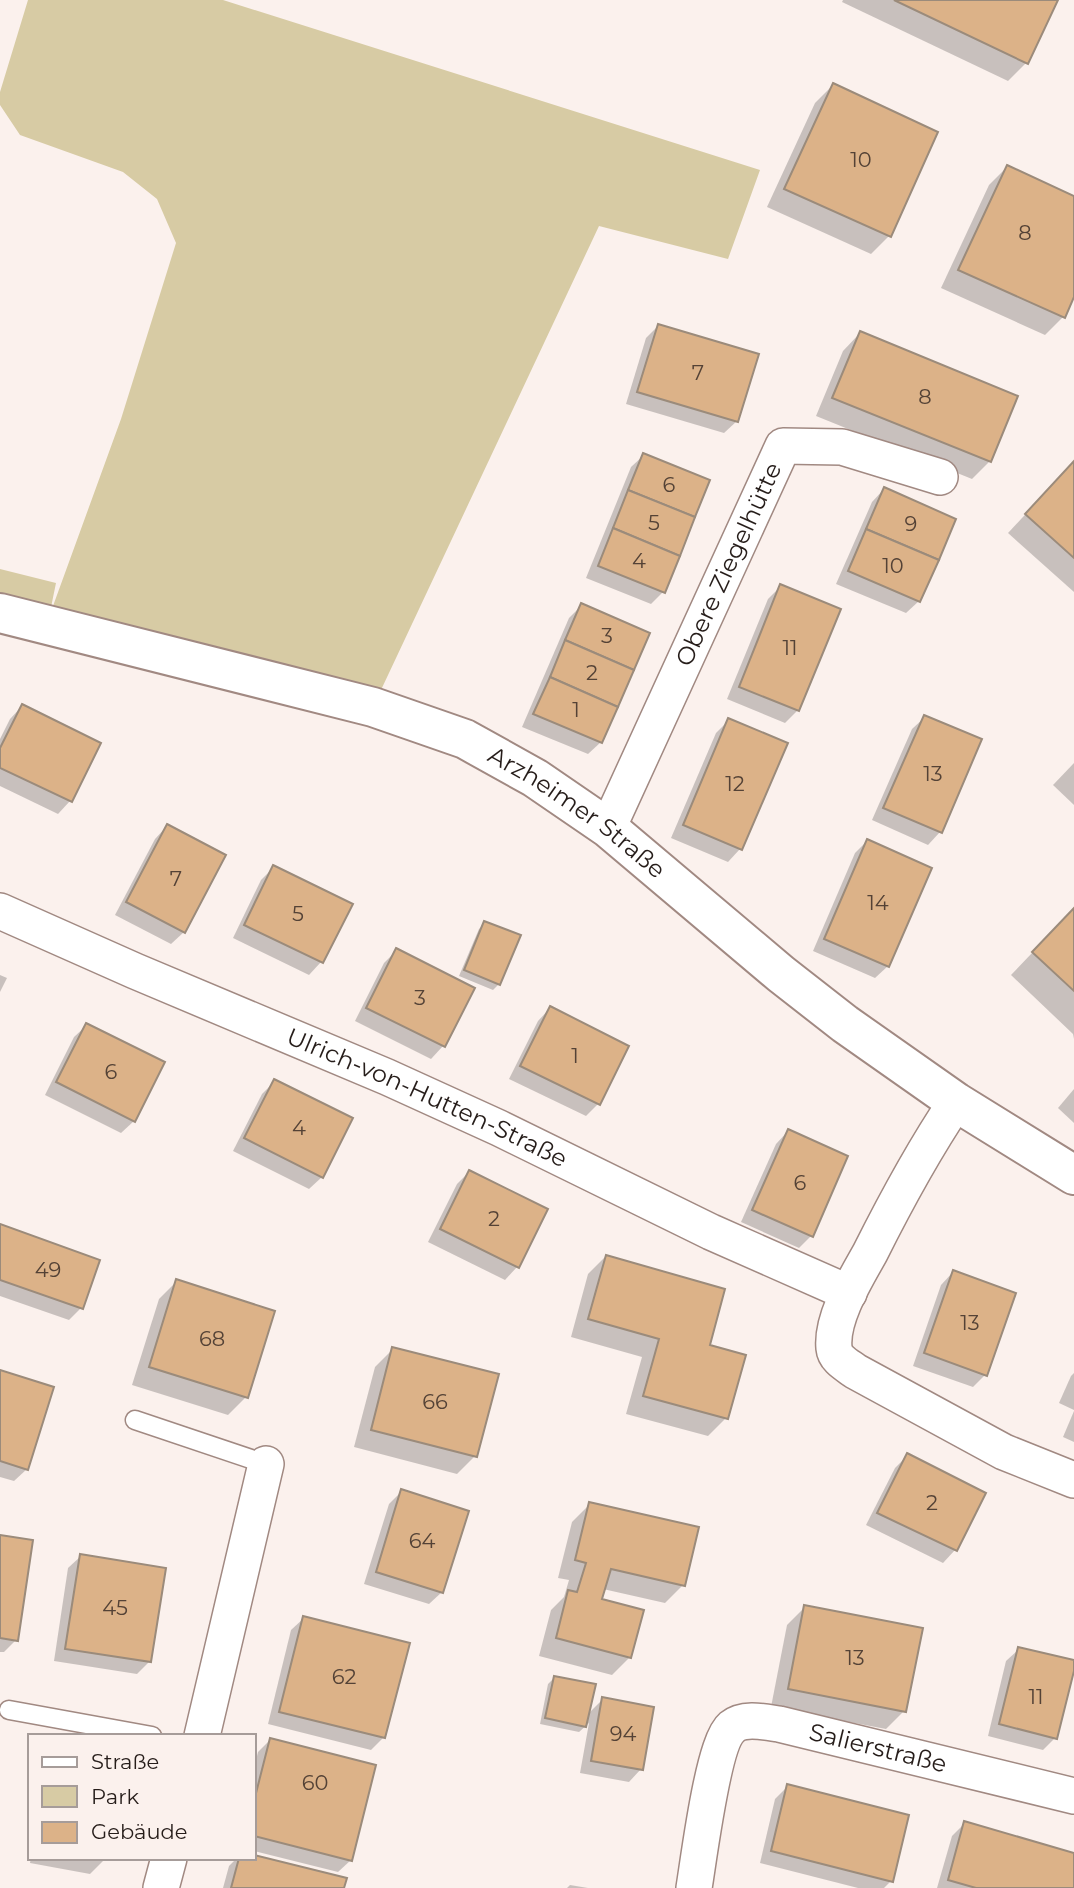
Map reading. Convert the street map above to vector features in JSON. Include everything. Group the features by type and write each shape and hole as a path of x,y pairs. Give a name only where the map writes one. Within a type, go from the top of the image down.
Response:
{"street":[{"name":"Obere Ziegelhütte","path":"608,828 783,446 842,447 940,477"},
{"name":"Arzheimer Straße","path":"0,613 373,708 464,739 523,772 608,828 781,974 845,1024 956,1102 1074,1175"},
{"name":"Ulrich-von-Hutten-Straße","path":"0,911 499,1128 711,1232 849,1293"},
{"path":"956,1102 908,1179 849,1293 834,1335 835,1355 855,1371 1004,1452 1074,1480"},
{"path":"202,1734 266,1464"},
{"name":"Salierstraße","path":"694,1888 721,1746 733,1726 744,1722 779,1724 1074,1796"},
{"path":"161,1888 168,1860"}],"lane":[{"path":"135,1420 266,1464"},
{"path":"9,1710 141,1734"}],"green space":[{"path":"28,0 223,0 760,170 728,259 599,226 373,707 0,613 0,569 56,583 49,617 121,419 176,243 157,199 123,172 20,135 0,105 0,92"}],"building":[{"path":"894,0 1058,0 1028,64"},
{"path":"833,83 938,132 891,237 784,189"},
{"path":"1007,165 1074,196 1074,297 1065,318 958,270"},
{"path":"658,324 759,354 738,422 637,392"},
{"path":"860,331 1018,396 991,462 832,398"},
{"path":"643,453 710,480 695,517 628,490"},
{"path":"1074,461 1074,558 1025,514"},
{"path":"884,487 956,519 939,560 866,529"},
{"path":"628,490 695,517 680,556 613,528"},
{"path":"613,528 680,556 665,593 598,566"},
{"path":"866,529 939,560 920,602 848,571"},
{"path":"780,584 841,609 799,711 739,687"},
{"path":"581,603 650,633 634,670 565,640"},
{"path":"565,640 634,670 618,707 550,677"},
{"path":"550,677 618,707 602,743 533,714"},
{"path":"22,704 101,743 72,802 0,768 0,748"},
{"path":"924,715 982,739 942,833 883,808"},
{"path":"728,718 788,743 742,850 683,825"},
{"path":"167,824 226,855 185,933 126,902"},
{"path":"867,839 932,868 889,967 824,939"},
{"path":"273,865 353,904 323,963 244,925"},
{"path":"1074,908 1074,991 1032,952"},
{"path":"484,921 521,935 500,985 464,970"},
{"path":"396,948 475,988 445,1047 366,1008"},
{"path":"550,1006 629,1046 600,1105 520,1066"},
{"path":"86,1023 165,1062 135,1122 56,1082"},
{"path":"274,1079 353,1118 323,1178 244,1138"},
{"path":"788,1129 848,1156 813,1237 752,1210"},
{"path":"469,1170 548,1209 519,1268 440,1229"},
{"path":"0,1224 100,1260 83,1309 0,1280"},
{"path":"606,1255 725,1289 710,1345 746,1355 728,1419 643,1396 659,1339 588,1319"},
{"path":"953,1270 1016,1293 987,1376 924,1353"},
{"path":"176,1279 275,1311 248,1398 149,1367"},
{"path":"392,1347 499,1374 477,1457 371,1430"},
{"path":"0,1370 54,1387 28,1470 0,1461"},
{"path":"907,1453 986,1493 957,1551 877,1513"},
{"path":"401,1489 469,1511 443,1593 376,1572"},
{"path":"589,1502 699,1527 685,1586 611,1569 602,1599 644,1610 631,1658 556,1638 568,1590 577,1592 586,1563 575,1560"},
{"path":"0,1535 33,1540 18,1641 0,1638"},
{"path":"80,1554 166,1568 151,1662 65,1649"},
{"path":"804,1605 923,1628 906,1712 788,1689"},
{"path":"303,1616 410,1643 385,1738 279,1712"},
{"path":"1018,1647 1074,1660 1074,1671 1057,1739 999,1724"},
{"path":"554,1676 596,1684 586,1727 545,1718"},
{"path":"602,1697 654,1707 643,1770 591,1761"},
{"path":"270,1738 376,1765 352,1861 256,1837 256,1793"},
{"path":"787,1784 909,1815 893,1882 771,1851"},
{"path":"964,1821 1074,1853 1074,1888 976,1888 948,1880"},
{"path":"256,1855 347,1878 344,1888 231,1888 238,1860 256,1860"}]}
